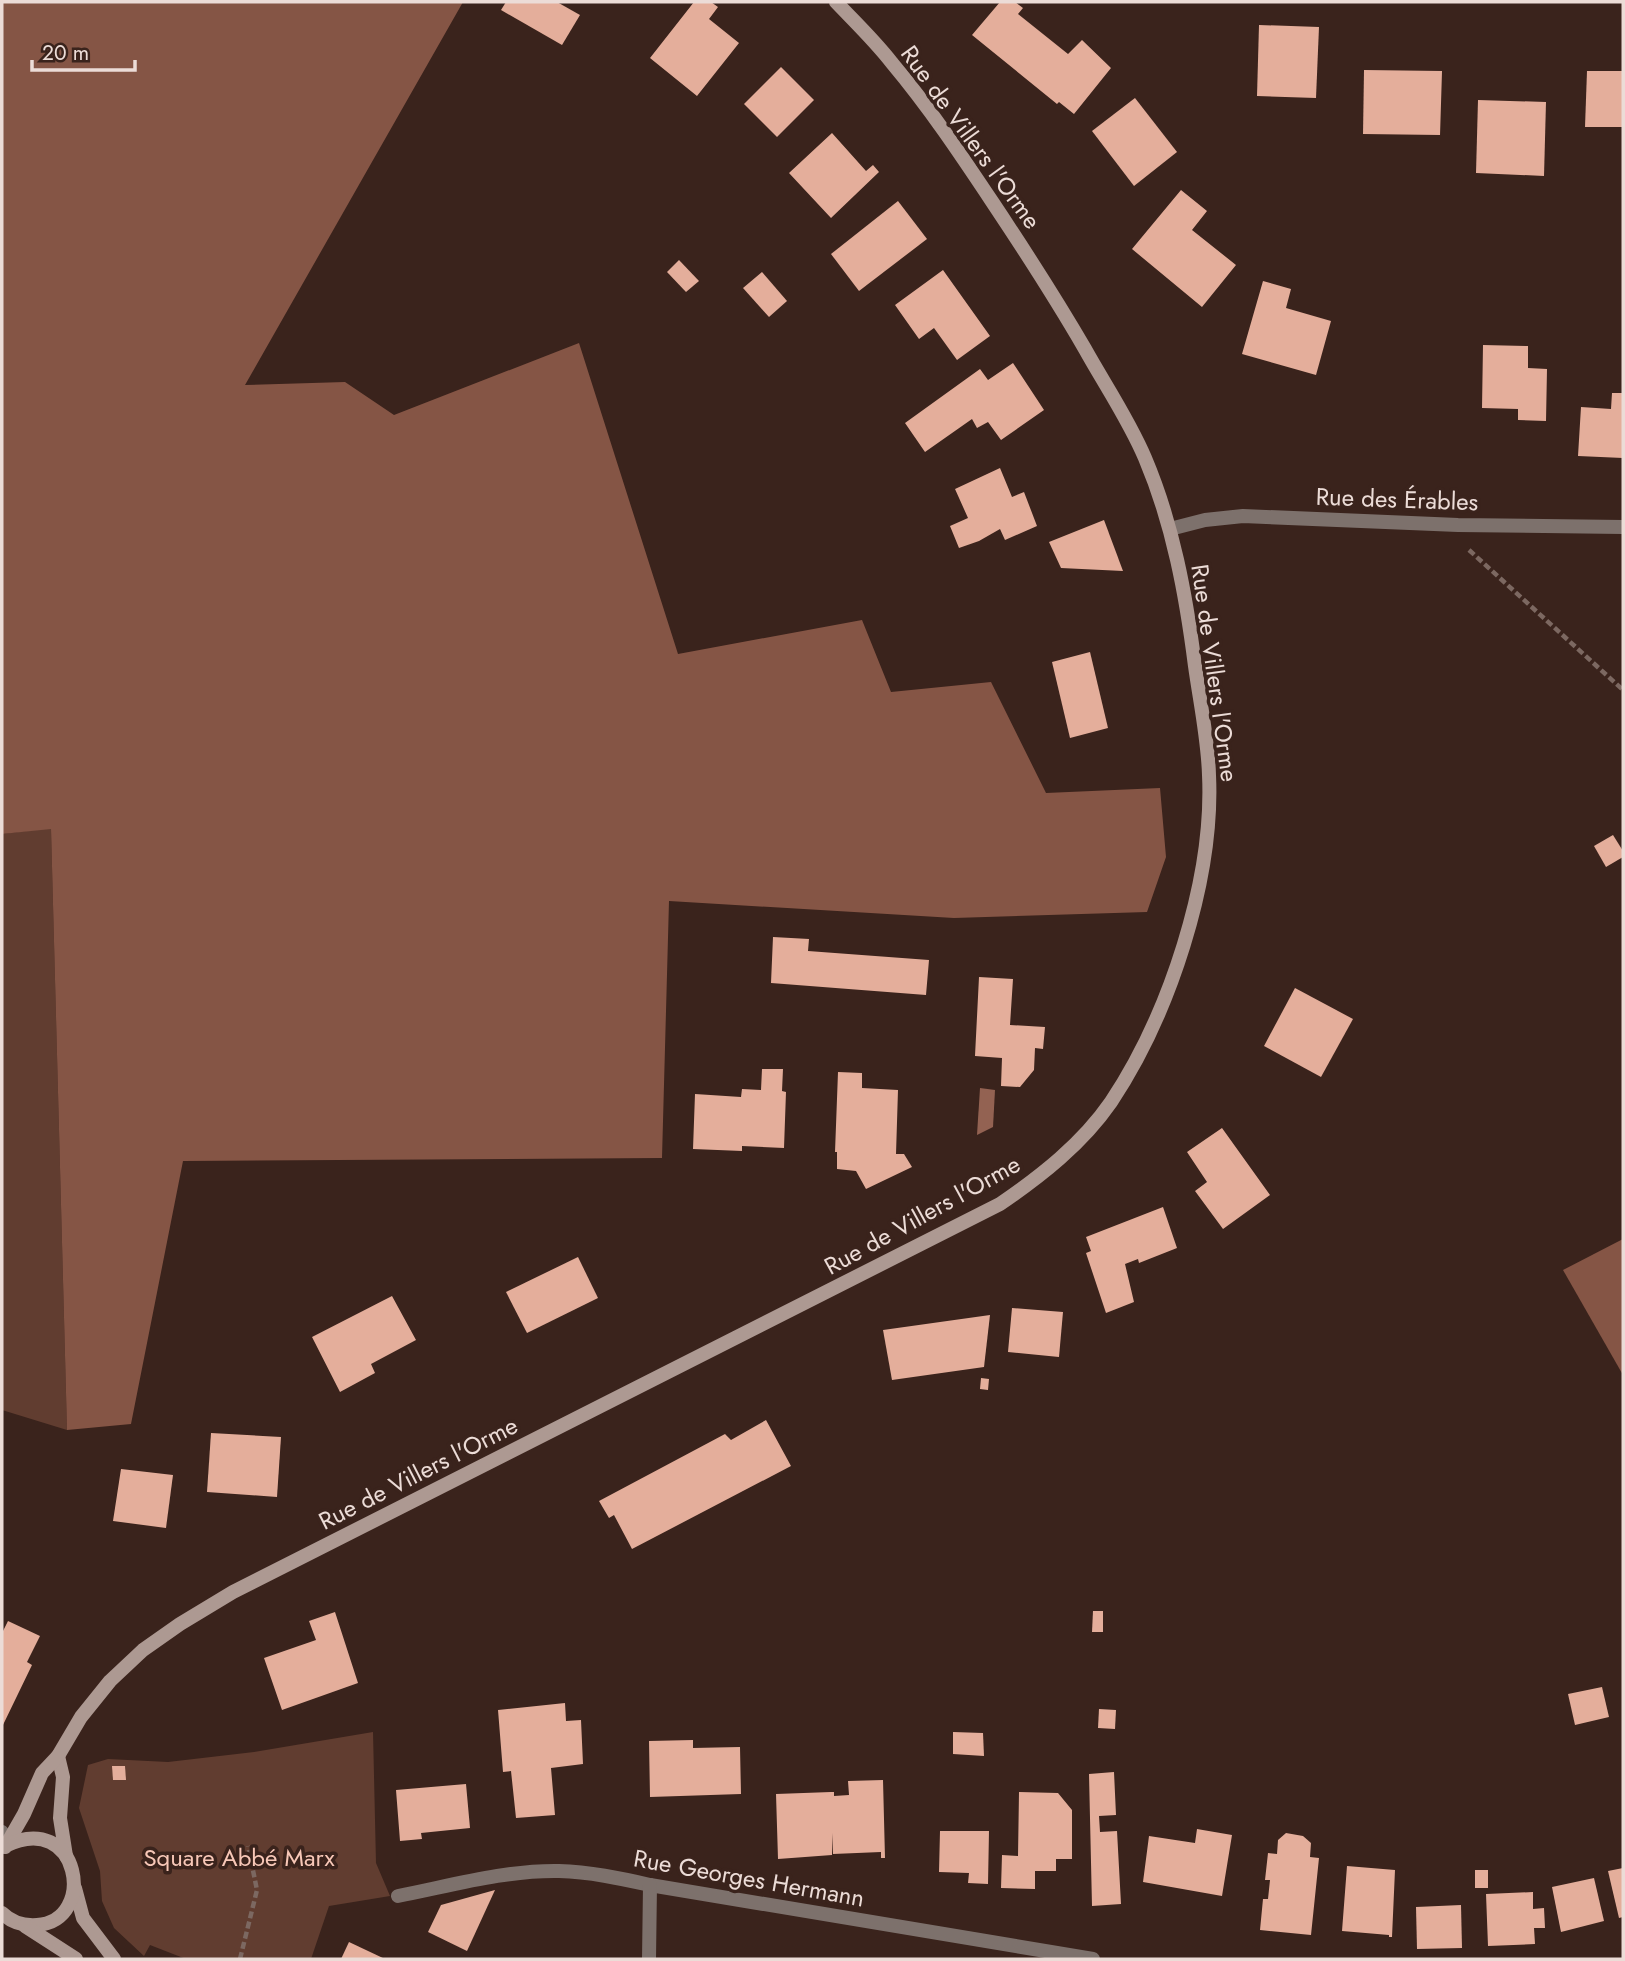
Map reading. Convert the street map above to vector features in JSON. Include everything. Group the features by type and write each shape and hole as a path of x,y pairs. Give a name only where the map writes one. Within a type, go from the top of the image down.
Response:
{"main road":[{"name":"Rue de Villers l'Orme","path":"3,1843 24,1814 42,1773 58,1756 81,1717 110,1681 143,1650 190,1617 233,1592 1000,1204 1041,1176 1078,1141 1110,1103 1146,1041 1170,985 1188,930 1205,853 1210,776 1189,615 1170,529 1144,456 1038,271 947,134 891,61 836,2"},
{"path":"58,1756 63,1777 60,1818 66,1856"},
{"path":"3,1843 37,1838 54,1844 66,1856 74,1871 75,1888 83,1918 114,1959"},
{"path":"25,1926 43,1924 58,1917 69,1904 75,1888"},
{"path":"2,1913 9,1920 25,1926 76,1959"}],"street":[{"name":"Rue des Érables","path":"1170,529 1205,520 1243,516 1458,525 1623,527"},
{"name":"Rue Georges Hermann","path":"398,1896 501,1876 556,1871 602,1874 650,1885 1093,1959"},
{"path":"649,1959 650,1885"}],"path":[{"path":"1458,525 1461,543 1623,690"},
{"path":"240,1959 257,1890 248,1846"}],"green space":[{"path":"51,828 67,1430 2,1410 2,834"},
{"name":"Square Abbé Marx","path":"373,1732 376,1863 390,1896 329,1906 311,1959 186,1959 150,1945 144,1956 114,1928 102,1901 100,1871 79,1808 88,1765 108,1759 168,1762 254,1752"}],"shaded area":[{"path":"2,2 463,2 245,385 345,382 394,415 579,343 678,654 862,620 891,692 991,682 1046,793 1160,788 1166,857 1147,912 954,918 669,901 662,1158 183,1161 131,1424 67,1430 51,829 2,834"},
{"path":"980,1088 995,1090 993,1127 977,1135"},
{"path":"1623,1239 1623,1375 1563,1270"}],"building":[{"path":"506,2 557,2 580,15 562,45 501,10"},
{"path":"694,2 711,2 718,7 709,19 739,43 697,96 650,58"},
{"path":"1000,2 1015,2 1023,8 1018,14 1068,54 1082,40 1111,68 1074,114 1059,102 1057,104 972,35"},
{"path":"1259,25 1319,27 1316,98 1257,96"},
{"path":"781,67 814,100 777,137 744,104"},
{"path":"1364,70 1442,71 1440,135 1363,134"},
{"path":"1587,71 1623,71 1623,127 1585,127"},
{"path":"1135,98 1177,152 1134,186 1092,131"},
{"path":"1478,100 1546,102 1544,176 1476,173"},
{"path":"832,133 866,171 873,165 879,172 831,218 789,173"},
{"path":"1181,190 1207,211 1192,230 1236,265 1202,307 1132,249"},
{"path":"898,201 927,239 859,291 831,254"},
{"path":"679,260 699,281 686,292 667,272"},
{"path":"943,270 990,336 957,360 934,328 919,339 895,305"},
{"path":"762,272 787,301 769,317 743,288"},
{"path":"1263,281 1291,289 1286,308 1331,321 1316,375 1242,354"},
{"path":"1483,345 1528,346 1528,368 1547,369 1546,421 1518,420 1518,409 1482,408"},
{"path":"1013,363 1044,410 1001,440 988,422 977,428 972,419 925,452 905,423 980,369 988,380"},
{"path":"1612,393 1623,393 1623,458 1578,456 1581,407 1611,409"},
{"path":"1000,468 1012,497 1024,492 1037,526 1005,540 1000,529 959,548 950,526 968,518 955,489"},
{"path":"1104,520 1123,571 1061,568 1049,542"},
{"path":"1090,652 1108,728 1070,738 1052,662"},
{"path":"1613,835 1623,851 1623,857 1606,867 1594,846"},
{"path":"773,937 809,939 808,951 929,960 926,995 771,983"},
{"path":"979,977 1013,979 1010,1025 1045,1027 1043,1049 1035,1048 1034,1070 1020,1087 1001,1086 1002,1058 975,1056"},
{"path":"1295,988 1353,1019 1321,1077 1264,1046"},
{"path":"762,1069 783,1069 782,1091 786,1092 784,1148 742,1146 742,1151 693,1149 695,1094 741,1097 742,1089 761,1090"},
{"path":"838,1072 862,1073 862,1088 898,1090 896,1154 904,1154 912,1167 866,1189 856,1171 837,1169 835,1152"},
{"path":"1222,1128 1270,1195 1223,1229 1195,1191 1207,1182 1187,1152"},
{"path":"1163,1207 1177,1248 1139,1263 1138,1259 1125,1264 1134,1302 1106,1313 1086,1253 1091,1251 1086,1237"},
{"path":"578,1257 598,1298 527,1333 506,1292"},
{"path":"392,1296 416,1340 371,1364 375,1373 340,1392 312,1337"},
{"path":"1012,1308 1063,1312 1059,1357 1008,1352"},
{"path":"990,1315 984,1367 892,1380 883,1330"},
{"path":"981,1378 989,1379 988,1390 980,1389"},
{"path":"766,1420 791,1466 632,1549 614,1515 609,1518 599,1501 725,1434 731,1440"},
{"path":"211,1433 281,1437 277,1497 207,1492"},
{"path":"121,1469 173,1475 166,1528 113,1521"},
{"path":"1093,1611 1103,1611 1103,1632 1092,1632"},
{"path":"335,1612 358,1683 282,1710 264,1658 316,1640 309,1621"},
{"path":"8,1621 40,1636 27,1662 32,1665 2,1727 2,1633"},
{"path":"1602,1687 1609,1717 1575,1725 1568,1694"},
{"path":"565,1703 566,1721 581,1720 583,1764 551,1768 555,1815 516,1818 511,1771 503,1772 498,1710"},
{"path":"1099,1709 1116,1710 1115,1729 1098,1728"},
{"path":"953,1732 983,1733 984,1756 953,1754"},
{"path":"693,1740 693,1748 740,1747 741,1794 650,1797 649,1741"},
{"path":"112,1766 125,1766 126,1780 113,1780"},
{"path":"1114,1772 1116,1815 1099,1816 1100,1832 1117,1831 1121,1904 1092,1906 1089,1774"},
{"path":"883,1780 885,1858 881,1858 881,1852 833,1854 832,1833 832,1855 778,1859 776,1794 834,1792 834,1796 849,1795 848,1781"},
{"path":"466,1784 470,1828 421,1833 422,1839 400,1841 396,1790"},
{"path":"1019,1792 1058,1793 1072,1810 1072,1859 1056,1859 1056,1871 1035,1871 1035,1889 1001,1888 1002,1855 1018,1856"},
{"path":"1197,1829 1232,1835 1222,1896 1143,1882 1149,1836 1195,1843"},
{"path":"940,1831 989,1831 988,1884 968,1883 969,1873 939,1872"},
{"path":"1286,1833 1303,1836 1311,1843 1310,1857 1319,1858 1311,1935 1260,1930 1263,1899 1268,1899 1270,1880 1265,1880 1268,1853 1277,1854 1278,1840"},
{"path":"1347,1866 1395,1870 1392,1937 1342,1931"},
{"path":"1623,1868 1623,1917 1619,1918 1608,1871"},
{"path":"1475,1870 1488,1870 1488,1888 1475,1888"},
{"path":"1594,1878 1604,1921 1561,1932 1552,1887"},
{"path":"495,1890 467,1951 428,1932 441,1905"},
{"path":"1533,1892 1533,1909 1544,1908 1545,1928 1534,1928 1535,1944 1488,1946 1486,1894"},
{"path":"1461,1905 1462,1948 1417,1949 1416,1907"},
{"path":"349,1942 385,1959 341,1959"}]}
